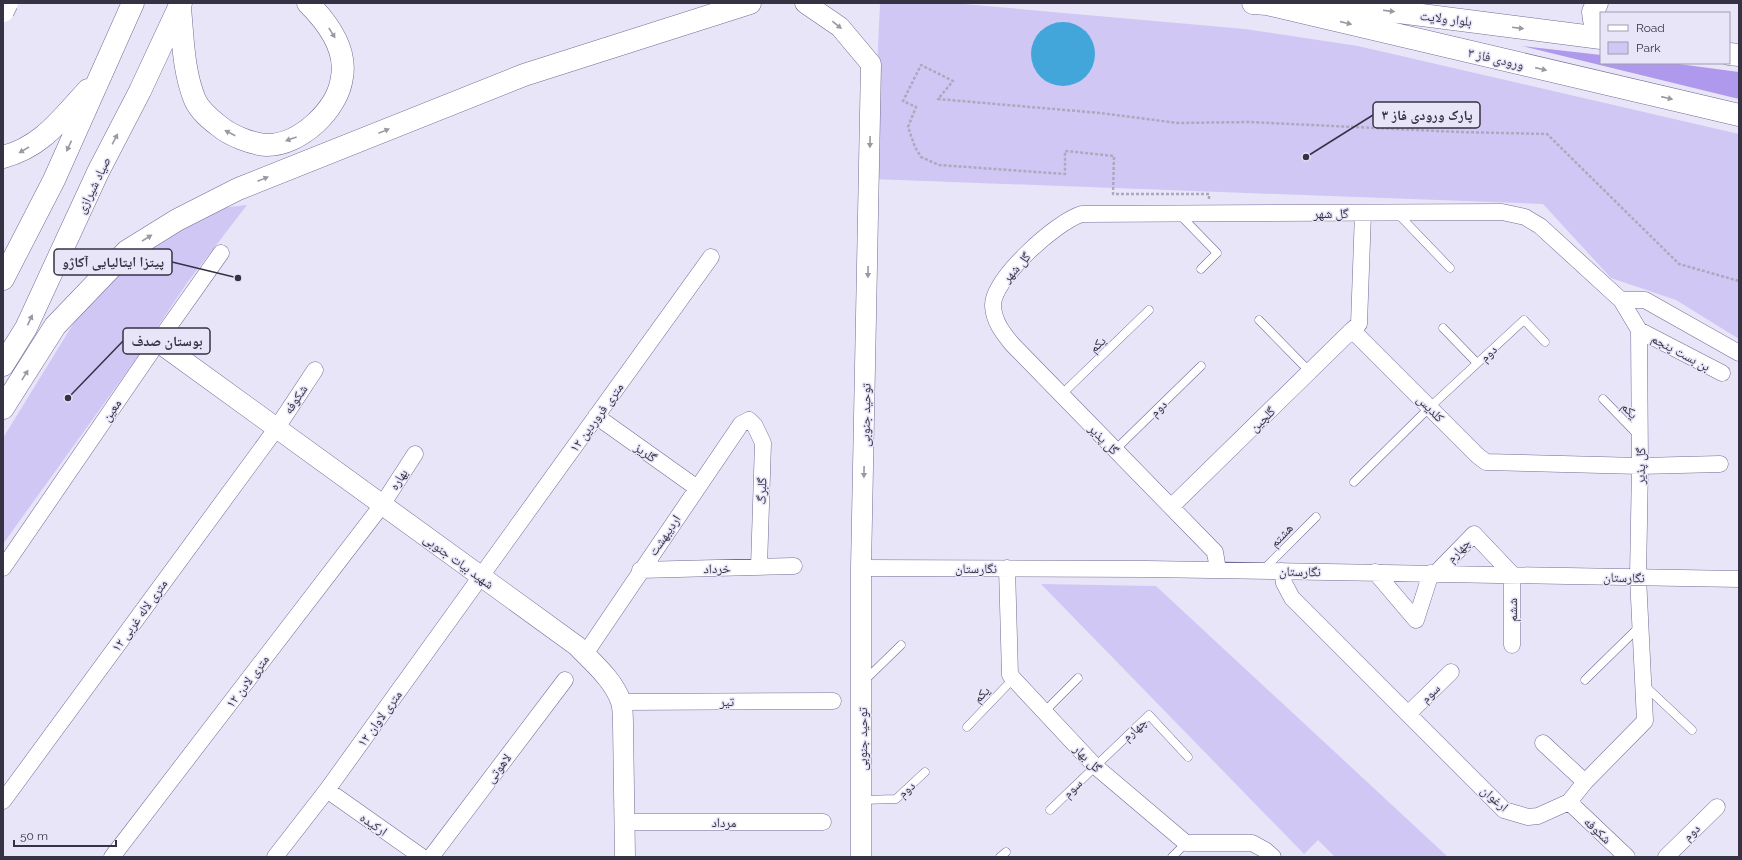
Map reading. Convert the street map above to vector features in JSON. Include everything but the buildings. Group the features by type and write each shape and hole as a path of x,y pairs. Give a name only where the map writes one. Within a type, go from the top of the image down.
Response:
{"main road":[{"path":"3,4 7,3"},
{"path":"3,11 7,3"},
{"path":"180,5 186,69 196,100 206,116 224,130 241,139 267,145 293,139 320,120 336,97 343,77 341,54 334,35 308,3"},
{"path":"3,408 55,326 127,251 178,220 238,189 524,74 750,3"},
{"path":"1597,3 1593,12 1594,20 1600,23"},
{"name":"بلوار ولایت","path":"1260,4 1352,6 1600,38"},
{"name":"ورودی فاز ۳","path":"1260,4 1739,115"},
{"name":"صیاد شیرازی","path":"3,366 26,328 98,172 140,91 180,5"},
{"path":"3,279 54,180 129,12"},
{"path":"3,157 17,154 44,138 102,74"}],"street":[{"name":"توحید جنوبی","path":"805,3 840,27 872,64 861,568 861,857"},
{"name":"گل شهر","path":"993,305 995,292 1008,272 1051,232 1074,216 1082,214 1502,212 1525,216 1540,226 1621,300 1639,330 1640,355"},
{"path":"1352,330 1359,324 1363,213"},
{"name":"معین","path":"3,568 221,253"},
{"name":"۱۲ متری فروردین","path":"480,576 711,257"},
{"path":"1621,300 1645,300 1739,352"},
{"name":"گل پذیر","path":"993,305 997,324 1003,334 1215,552 1218,570"},
{"name":"گلچین","path":"1171,508 1352,330"},
{"name":"کلدیس","path":"1352,330 1478,456 1486,462 1640,466 1720,464"},
{"name":"بن بست پنجم","path":"1639,330 1722,373"},
{"name":"شهید بیات جنوبی","path":"158,342 577,646 585,654 612,684 621,702 623,724 625,857"},
{"name":"گل پذیر","path":"1638,578 1640,355"},
{"name":"شکوفه","path":"276,429 315,370"},
{"name":"گلریز","path":"596,416 696,488"},
{"name":"اردیبهشت","path":"585,654 696,488 741,424 748,420"},
{"name":"گلبرگ","path":"748,420 755,426 762,443 759,567"},
{"name":"۱۲ متری لاله غربی","path":"3,801 276,429"},
{"name":"بهاره","path":"382,505 415,454"},
{"name":"۱۲ متری لادن","path":"112,857 382,505"},
{"name":"چهارم","path":"1433,573 1474,534 1512,574"},
{"name":"خرداد","path":"640,570 794,566"},
{"name":"نگارستان","path":"861,568 1264,570 1739,579"},
{"path":"1007,568 1010,675 1013,678"},
{"name":"ارغوان","path":"1282,571 1284,584 1292,598 1504,810 1528,817 1538,816 1569,802 1586,782 1645,721 1639,627 1638,578"},
{"path":"1375,572 1416,620 1433,573"},
{"name":"ششم","path":"1512,574 1512,645"},
{"name":"۱۲ متری لاوان","path":"275,857 327,790 480,576"},
{"name":"سوم","path":"1408,714 1451,672"},
{"name":"گل بهار","path":"1013,678 1095,766 1186,843"},
{"name":"لاهوتی","path":"431,857 566,680"},
{"name":"تیر","path":"621,702 833,701"},
{"path":"1543,743 1586,782"},
{"name":"ارکیده","path":"327,790 422,857"},
{"name":"شکوفه","path":"1569,802 1627,857"},
{"name":"دوم","path":"1666,857 1717,807"},
{"name":"مرداد","path":"625,822 823,822"},
{"path":"1186,843 1252,844 1265,850 1273,857"}],"lane":[{"path":"1397,212 1450,268"},
{"path":"1178,213 1217,253 1202,269"},
{"name":"یکم","path":"1061,395 1149,310"},
{"path":"1258,320 1310,372"},
{"name":"دوم","path":"1430,407 1524,320 1545,342"},
{"path":"1443,328 1478,363"},
{"name":"دوم","path":"1115,450 1201,366"},
{"name":"یکم","path":"1603,399 1640,438"},
{"path":"1354,482 1430,407"},
{"name":"هشتم","path":"1264,570 1316,517"},
{"path":"1585,680 1639,627"},
{"path":"861,685 900,645"},
{"name":"یکم","path":"966,727 1013,678"},
{"path":"1044,712 1078,678"},
{"path":"1642,683 1692,730"},
{"name":"چهارم","path":"1095,766 1148,715 1188,757"},
{"name":"سوم","path":"1050,810 1095,766"},
{"name":"دوم","path":"862,800 896,799 925,772"},
{"path":"1172,857 1186,843"}],"path":[{"path":"1209,213 1209,194 1113,194 1114,156 1065,151 1065,174 939,165 921,157 914,147 908,127 916,107 902,101 921,65 953,81 938,99 1100,113 1178,123 1249,122 1459,132 1548,134 1679,264 1739,281"}],"green space":[{"path":"880,3 952,3 1245,29 1358,46 1739,134 1739,339 1676,300 1611,278 1543,204 872,179"},
{"path":"247,205 187,283 136,359 3,544 3,438 78,316 147,246 213,209"},
{"path":"1041,584 1156,586 1448,857 1335,857 1318,840 1304,854"}],"shaded area":[{"path":"1522,46 1600,55 1600,64 1679,64 1739,72 1739,99"}],"water":[{"path":"1063,22 1075,24 1086,31 1093,42 1095,54 1093,66 1086,77 1075,84 1063,86 1051,84 1040,77 1033,66 1031,54 1033,42 1040,31 1051,24"}],"place":[{"name":"پارک ورودی فاز ۳","path":"1306,157"},
{"name":"پیتزا ایتالیایی آکاژو","path":"238,278"},
{"name":"بوستان صدف","path":"68,398"}]}
